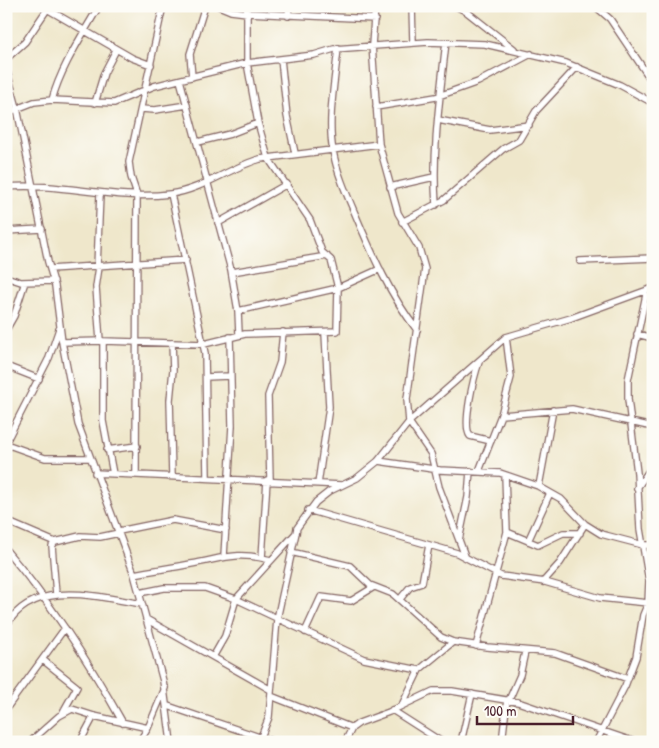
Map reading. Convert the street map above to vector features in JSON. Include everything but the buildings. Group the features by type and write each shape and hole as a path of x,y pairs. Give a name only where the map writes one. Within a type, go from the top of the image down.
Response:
{"street":[{"path":"52,100 57,84 99,6"},
{"path":"136,475 137,446 134,408 137,195 131,177 129,162 163,6"},
{"path":"192,77 190,54 205,6"},
{"path":"219,6 231,11 247,13 375,19"},
{"path":"62,342 172,342 204,344 239,334 325,333 338,330 338,288 331,260 322,252 310,220 268,158 258,123 247,63 247,6"},
{"path":"288,16 290,6"},
{"path":"375,6 372,45 379,144 402,222 419,248 425,269 407,399 409,422 428,450 436,470 438,487 465,556"},
{"path":"412,6 413,42"},
{"path":"456,6 467,12 517,51"},
{"path":"595,6 610,19 653,83"},
{"path":"6,59 25,42 45,7 116,50 150,65"},
{"path":"6,113 34,102 52,100 114,103 180,80 247,63 314,55 338,48 413,42 485,44 531,54 577,66 620,85 653,103"},
{"path":"436,205 434,177 446,42"},
{"path":"338,48 332,103 332,150 342,184 380,269 398,305 417,330"},
{"path":"95,103 104,73 116,50"},
{"path":"376,107 440,95 478,82 531,54"},
{"path":"281,59 287,116 295,153"},
{"path":"402,222 444,200 503,149 519,140 536,111 577,66"},
{"path":"6,68 17,108 54,281 62,342 75,413 89,458 134,574 165,688 171,742"},
{"path":"180,80 232,272 238,311 239,334"},
{"path":"141,108 155,110 187,104"},
{"path":"438,120 490,130 529,125"},
{"path":"198,142 230,134 258,123"},
{"path":"6,187 33,185 100,194 171,194 193,188 241,165 268,158 295,153 379,144"},
{"path":"390,186 434,177"},
{"path":"218,223 287,184"},
{"path":"100,194 96,287 101,341 103,421 113,474"},
{"path":"171,194 204,344 207,477"},
{"path":"6,231 42,229"},
{"path":"232,272 327,256"},
{"path":"580,261 653,258"},
{"path":"50,269 136,265 186,260"},
{"path":"238,311 338,288 380,269"},
{"path":"6,277 24,282 54,281"},
{"path":"6,330 14,316 24,282"},
{"path":"596,742 628,679 636,657 643,615 651,606 651,579 643,545 628,380 637,334 650,289"},
{"path":"260,740 269,717 277,619 298,524 308,510 330,491 344,485 378,461 409,422 506,337 571,318 650,289"},
{"path":"60,326 49,358 9,431 6,443 45,458 89,458"},
{"path":"262,558 269,480 268,396 280,362 283,332"},
{"path":"318,484 330,407 325,333"},
{"path":"637,334 653,338"},
{"path":"224,556 232,426 230,337"},
{"path":"479,471 501,415 511,377 506,337"},
{"path":"172,342 173,370 170,400 172,476"},
{"path":"478,362 469,410 468,434 490,442"},
{"path":"6,366 39,379"},
{"path":"206,376 230,376"},
{"path":"501,415 572,409 653,427"},
{"path":"539,486 553,410"},
{"path":"107,450 137,446"},
{"path":"378,461 436,470 479,471 505,475 539,486 569,506 585,524 601,534 643,545 653,545"},
{"path":"637,488 653,464"},
{"path":"459,541 468,496 470,471"},
{"path":"95,473 344,485"},
{"path":"476,646 506,532 505,475"},
{"path":"528,541 550,493"},
{"path":"308,510 465,556 496,574 543,582 600,598 651,606"},
{"path":"6,521 55,542 80,536 100,537 173,520 226,530"},
{"path":"543,582 560,563 585,524"},
{"path":"506,532 538,545 564,533 580,533"},
{"path":"213,657 228,629 236,599 296,533"},
{"path":"55,542 52,546 56,594"},
{"path":"400,599 410,587 422,583 429,545"},
{"path":"6,550 44,596 93,670 123,723"},
{"path":"291,552 350,566 374,587 400,599 442,637 453,642 524,652 555,653 628,679"},
{"path":"134,574 192,564 224,556 271,560"},
{"path":"305,632 321,597 351,601 374,587"},
{"path":"139,593 164,588 205,588 236,599 364,659 419,670"},
{"path":"6,626 8,617 18,610 44,596 56,594 142,604"},
{"path":"146,619 271,693 352,728"},
{"path":"6,709 65,628"},
{"path":"402,705 419,670 453,642"},
{"path":"502,742 508,700 520,675 524,652"},
{"path":"43,660 77,687 62,714"},
{"path":"139,742 148,728 165,688"},
{"path":"346,742 352,728 359,723 433,691 452,690 508,700 635,742"},
{"path":"461,742 472,694"},
{"path":"168,706 260,740 274,742"},
{"path":"30,742 62,714 72,709 148,728"},
{"path":"392,710 442,742"},
{"path":"80,742 94,716"}]}
